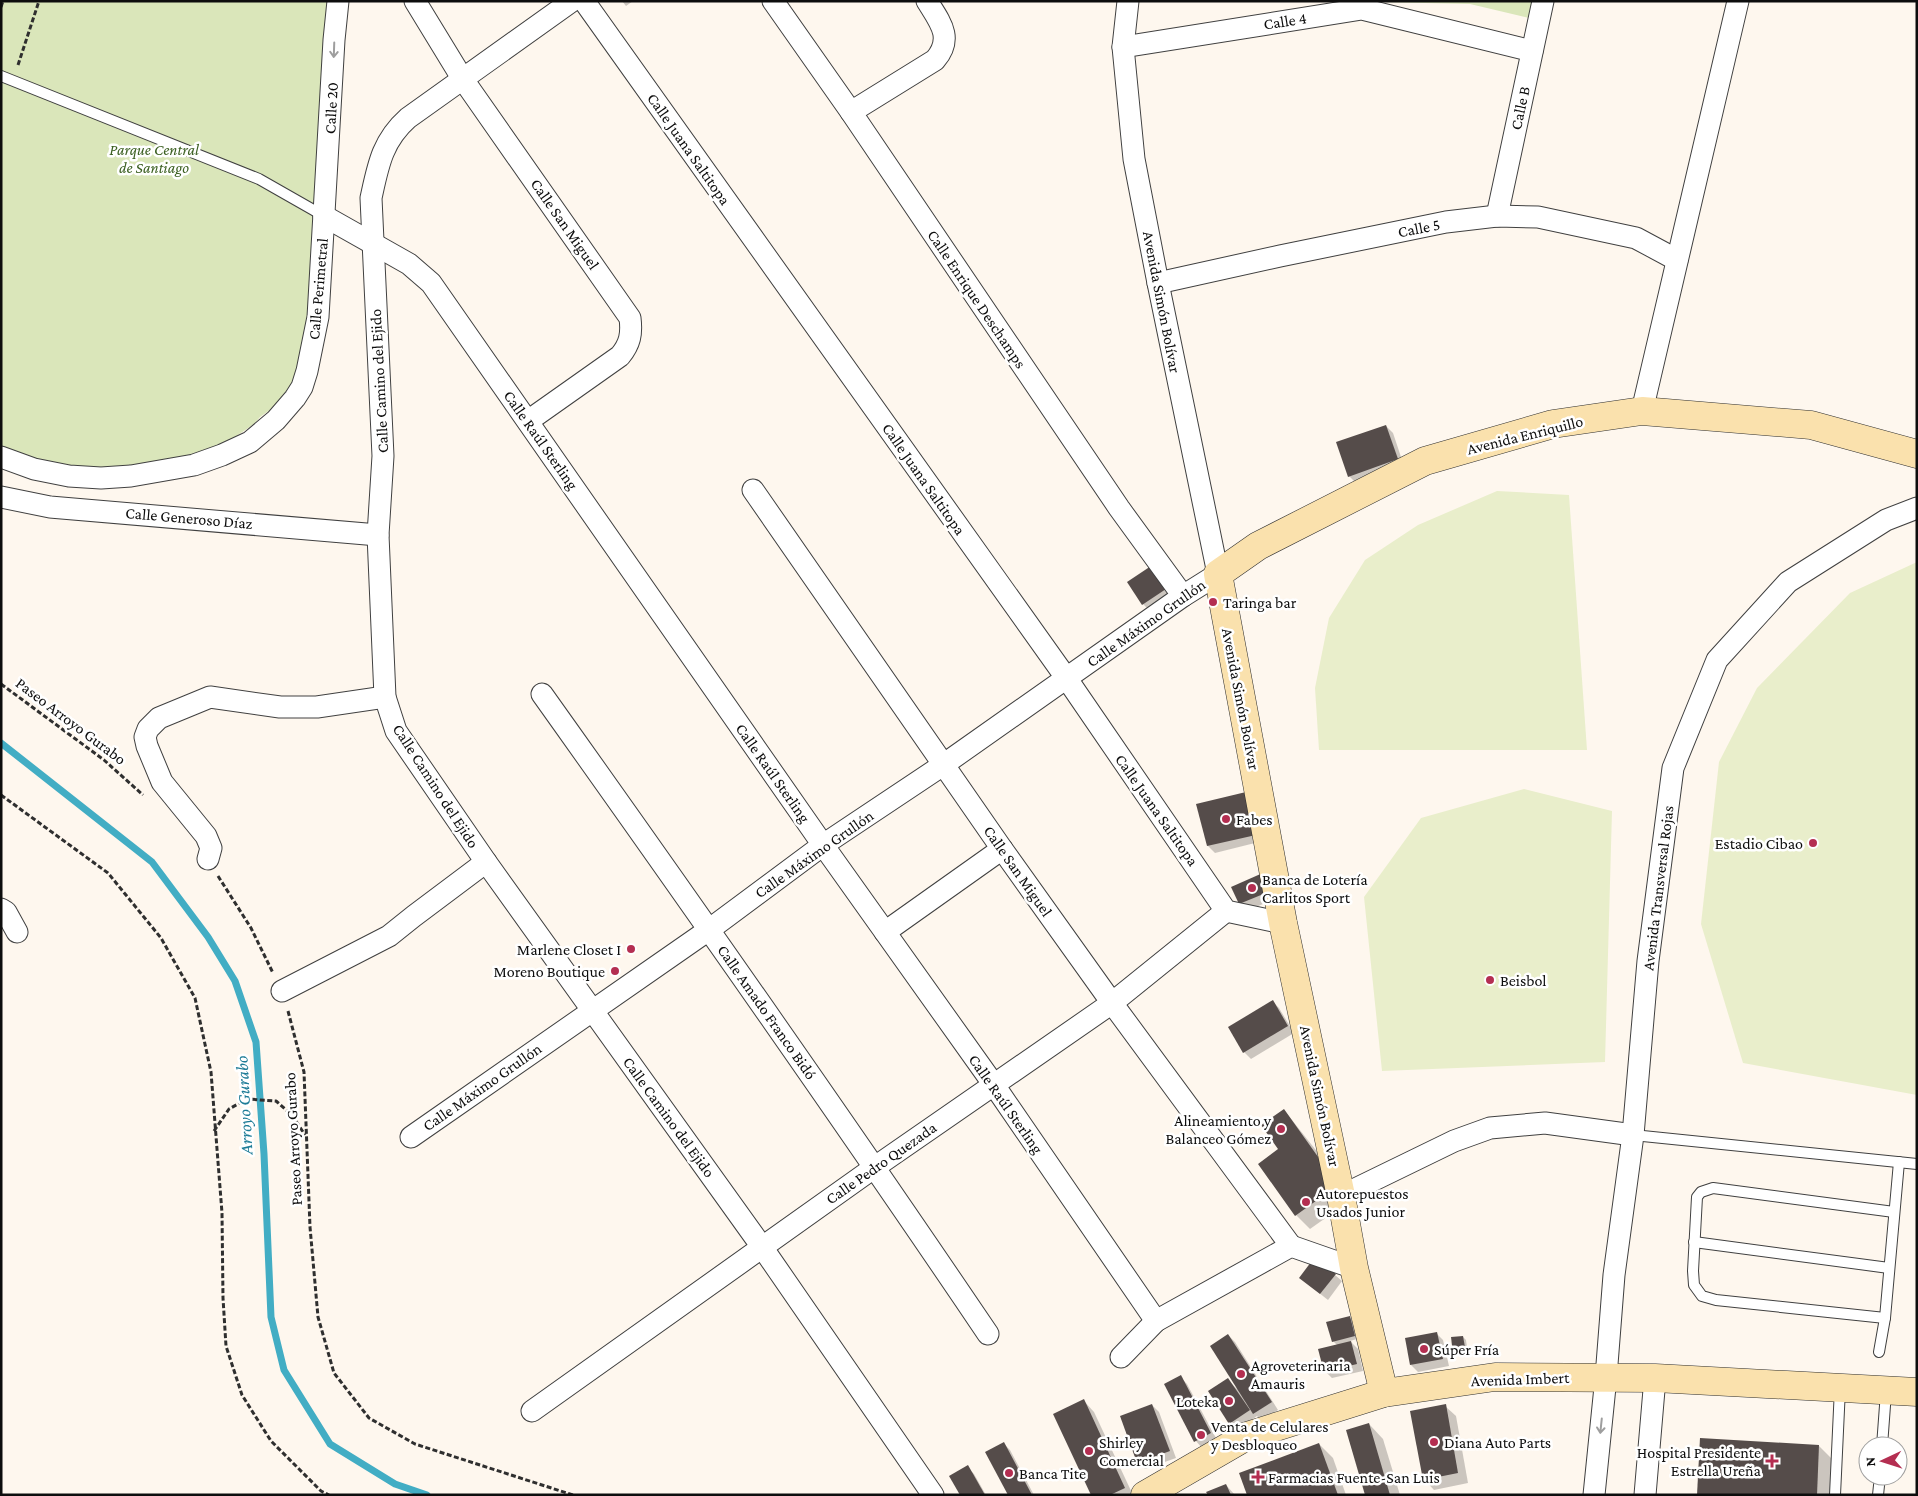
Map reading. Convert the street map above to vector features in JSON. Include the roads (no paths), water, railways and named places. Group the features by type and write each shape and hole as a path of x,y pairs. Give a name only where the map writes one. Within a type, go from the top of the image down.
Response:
{"street":[{"name":"Calle 20","path":"324,216 338,1"},
{"name":"Calle San Miguel","path":"415,1 462,78 630,318 632,328 630,339 627,348 620,356 528,421"},
{"name":"Calle Camino del Ejido","path":"572,1 408,118 396,129 386,145 377,170 371,198 384,456 378,535 385,697 396,731 486,862 762,1247 933,1495"},
{"name":"Calle Juana Saltitopa","path":"584,1 1067,679 1226,911"},
{"name":"Calle Enrique Deschamps","path":"773,1 851,112 1119,508 1183,596"},
{"path":"851,112 935,60 942,52 945,44 945,32 927,1"},
{"name":"Avenida Simón Bolívar","path":"1128,1 1123,47 1134,159 1218,574 1284,924 1341,1196 1354,1268 1384,1393"},
{"name":"Calle B","path":"1498,216 1543,1"},
{"path":"1642,411 1738,1"},
{"name":"Calle 4","path":"1123,47 1363,5 1532,51"},
{"name":"Calle Raúl Sterling","path":"324,216 409,264 431,283 884,932 994,1085 1156,1321"},
{"name":"Calle Perimetral","path":"1,457 34,469 70,476 121,476 194,465 250,442 276,420 302,387 318,317 324,216"},
{"name":"Calle 5","path":"1158,283 1436,224 1498,216 1538,217 1636,238 1677,260"},
{"name":"Avenida Enriquillo","path":"1218,574 1258,546 1425,461 1553,424 1642,411 1811,425 1917,454"},
{"name":"Calle San Miguel","path":"753,490 1002,849 1112,1003 1291,1246"},
{"name":"Calle Generoso Díaz","path":"1,497 50,506 378,535"},
{"name":"Avenida Transversal Rojas","path":"1594,1495 1614,1275 1633,1135 1648,961 1673,768 1717,660 1788,582 1886,520 1917,508"},
{"name":"Calle Máximo Grullón","path":"412,1137 710,929 823,845 943,765 1183,596 1218,574"},
{"name":"Calle Amado Franco Bidó","path":"542,694 710,929 988,1334"},
{"path":"208,859 212,848 206,836 162,782 147,746 145,737 148,729 159,718 210,697 280,706 317,707 385,697"},
{"path":"884,932 1002,849"},
{"path":"282,991 389,936 486,862"},
{"path":"1,909 6,912 17,932"},
{"path":"1226,911 1284,924"},
{"name":"Calle Pedro Quezada","path":"532,1411 875,1167 1112,1003 1226,911"},
{"path":"1341,1196 1454,1141 1490,1128 1545,1123 1633,1135"},
{"path":"1121,1357 1156,1321 1291,1246 1354,1268"},
{"name":"Avenida Imbert","path":"1145,1495 1248,1436 1384,1393 1494,1377 1655,1378 1917,1392"},
{"path":"1645,1495 1655,1378"}],"lane":[{"path":"1,76 259,179 324,216"},
{"path":"1633,1135 1917,1164"},
{"path":"1879,1352 1899,1162"},
{"path":"1884,1318 1716,1300 1702,1296 1694,1284 1693,1271 1698,1197 1700,1192 1713,1188 1894,1212"},
{"path":"1694,1242 1889,1268"},
{"path":"1834,1495 1840,1387"},
{"path":"1883,1436 1886,1391"}],"waterway":[{"name":"Arroyo Gurabo","path":"1,743 152,862 208,937 235,981 256,1042 264,1154 271,1317 284,1370 330,1444 395,1484 427,1495"}],"place":[{"name":"Taringa bar","path":"1213,602"},
{"name":"Fabes","path":"1226,819"},
{"name":"Estadio Cibao","path":"1813,843"},
{"name":"Banca de Lotería Carlitos Sport","path":"1252,888"},
{"name":"Marlene Closet I","path":"631,949"},
{"name":"Moreno Boutique","path":"615,971"},
{"name":"Beisbol","path":"1490,980"},
{"name":"Alineamiento y Balanceo Gómez","path":"1281,1129"},
{"name":"Autorepuestos Usados Junior","path":"1306,1202"},
{"name":"Súper Fría","path":"1424,1349"},
{"name":"Agroveterinaria Amauris","path":"1241,1374"},
{"name":"Loteka","path":"1229,1401"},
{"name":"Venta de Celulares y Desbloqueo","path":"1201,1435"},
{"name":"Diana Auto Parts","path":"1434,1442"},
{"name":"Shirley Comercial","path":"1089,1451"},
{"name":"Hospital Presidente Estrella Ureña","path":"1772,1461"},
{"name":"Banca Tite","path":"1009,1473"},
{"name":"Farmacias Fuente-San Luis","path":"1258,1477"}],"park label":[{"name":"Parque Central de Santiago","path":"154,158"}]}
